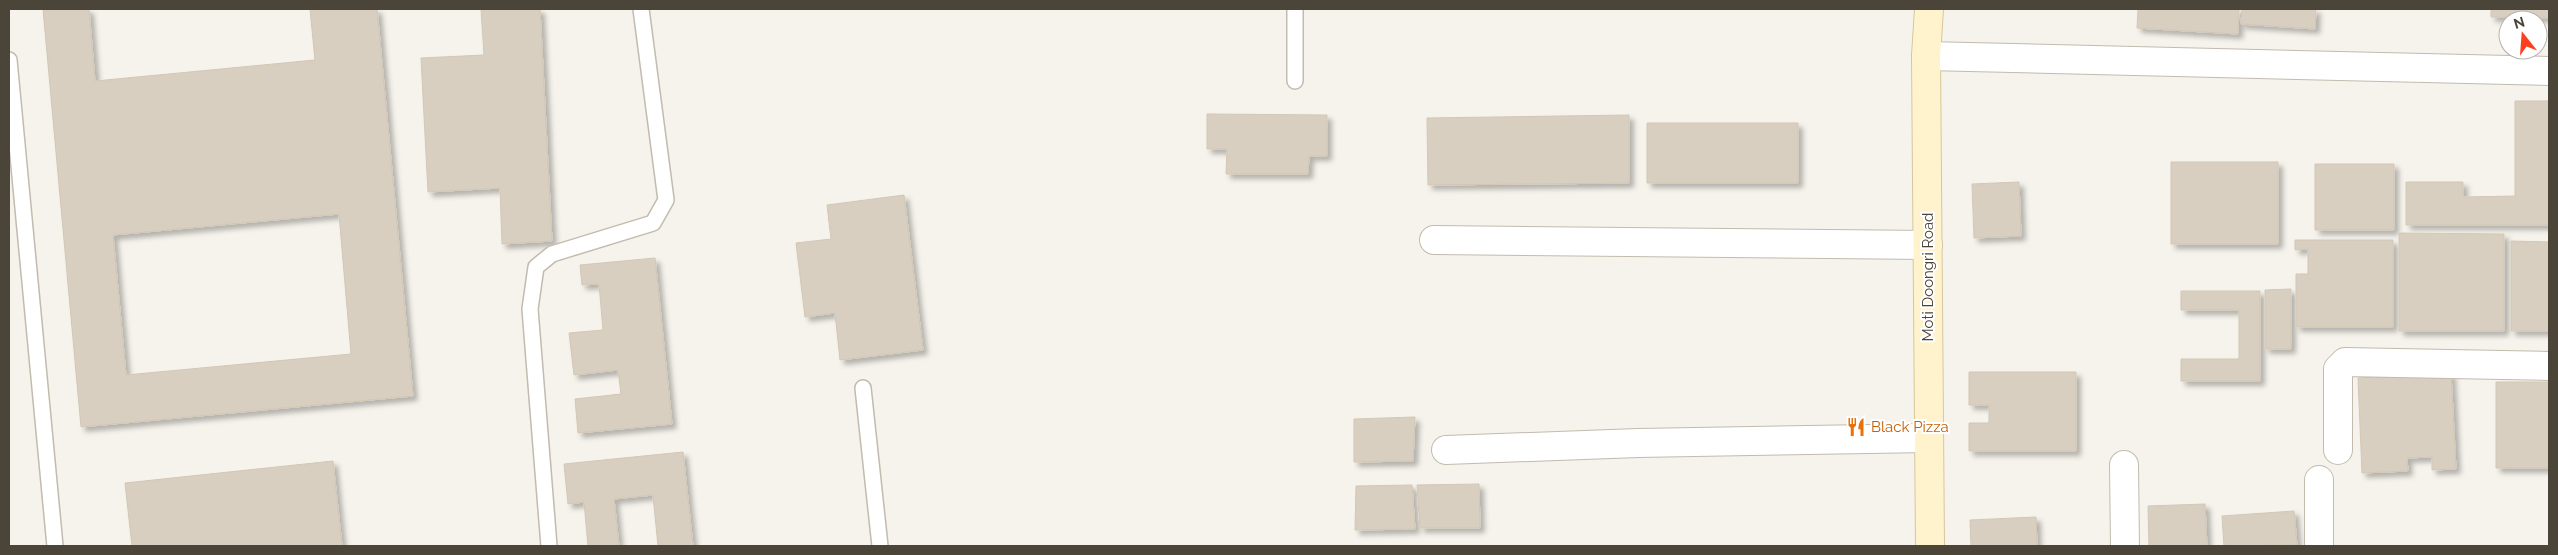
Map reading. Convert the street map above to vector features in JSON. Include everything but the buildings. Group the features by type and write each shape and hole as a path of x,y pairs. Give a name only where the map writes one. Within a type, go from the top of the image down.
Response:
{"street":[{"name":"Moti Doongri Road","path":"1929,9 1926,56 1930,546"},
{"path":"1926,56 2549,71"},
{"path":"1434,240 1928,245"},
{"path":"2338,450 2338,369 2345,362 2549,366"},
{"path":"1446,450 1648,443 1929,438"},
{"path":"2124,465 2125,546"},
{"path":"2319,480 2319,546"}],"lane":[{"path":"549,546 530,309 536,266 552,254 654,223 666,200 641,9"},
{"path":"1295,9 1295,80"},
{"path":"9,60 14,155 55,546"},
{"path":"863,388 880,546"}],"place":[{"name":"Black Pizza","path":"1856,427"}]}
